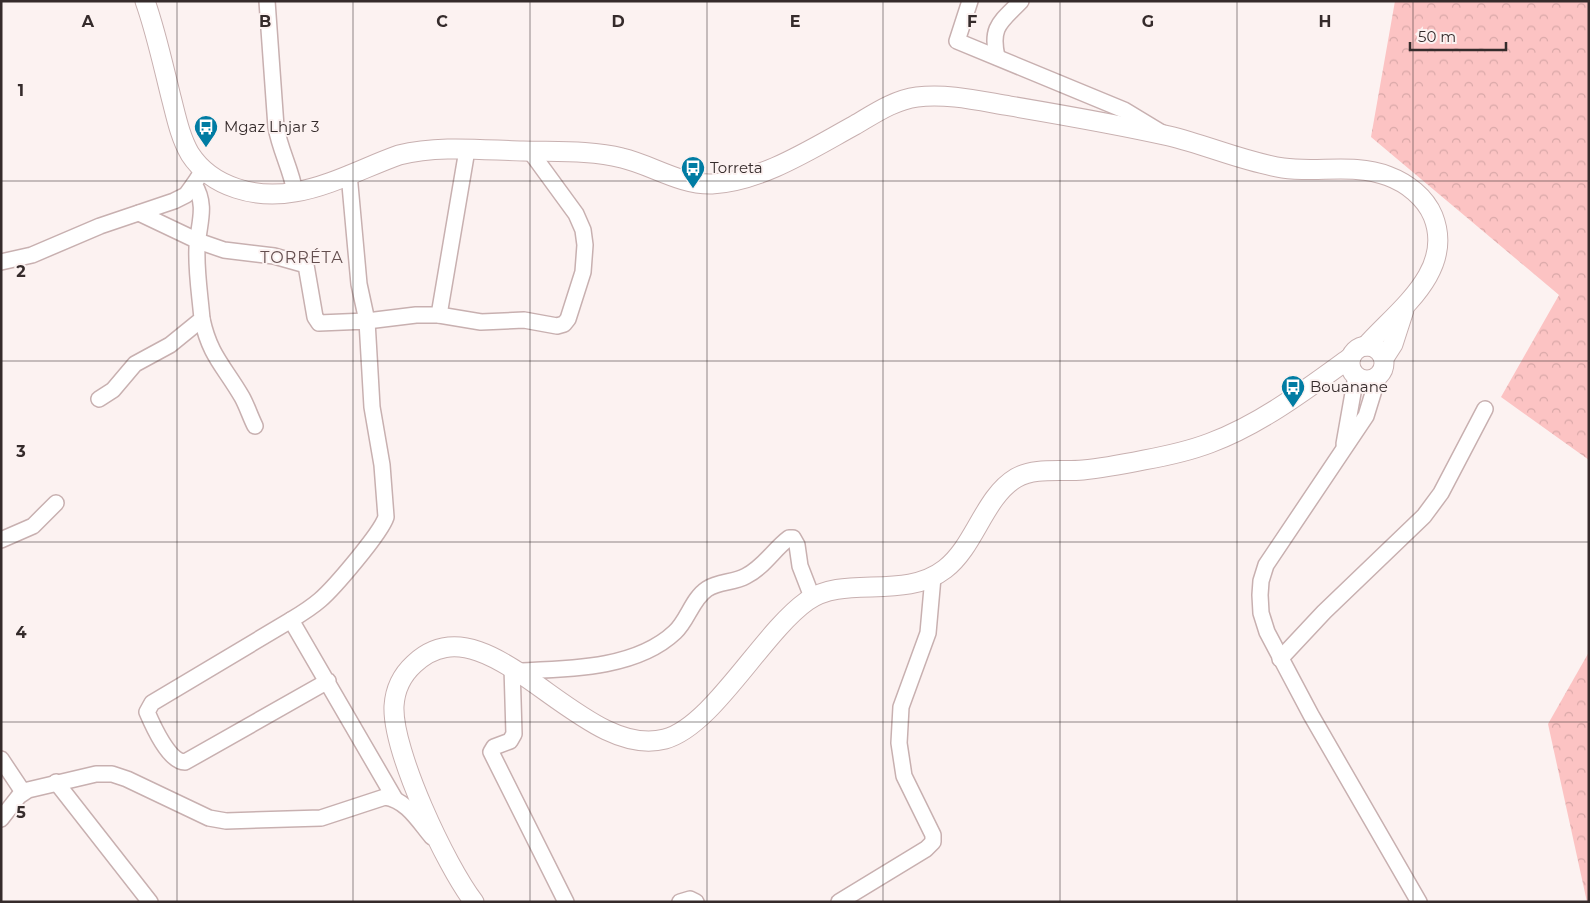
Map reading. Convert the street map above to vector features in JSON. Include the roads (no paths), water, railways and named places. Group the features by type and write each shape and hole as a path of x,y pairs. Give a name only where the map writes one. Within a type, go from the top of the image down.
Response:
{"street":[{"path":"145,1 182,137 199,177 202,200 198,240 202,319 208,345 215,359 243,399 255,426"},
{"path":"267,1 276,127 291,169 295,192"},
{"path":"970,1 957,41 1124,110 1168,136"},
{"path":"997,57 994,38 995,29 1021,1"},
{"path":"199,177 219,181 248,191 271,194 295,192 415,151 467,150 530,151 618,157 685,180 706,184 720,183 763,171 830,139 888,106 918,96 988,102 1168,136 1268,165 1300,170 1368,170 1403,183 1426,203 1438,232 1438,248 1434,265 1427,278 1406,306 1366,346 1354,351 1350,418 1341,456"},
{"path":"439,316 467,150"},
{"path":"139,213 198,240 233,252 274,256 306,265 315,316 319,323 367,321 416,315 487,322 524,320 557,326 566,322 582,279 585,237 576,214 530,151"},
{"path":"328,681 190,761 180,762 170,755 147,712 149,705 291,620 325,596 379,532 386,517 382,465 372,407 367,321 359,284 349,174"},
{"path":"1,262 32,254 100,226 181,198 199,177"},
{"path":"1384,358 1393,344 1406,306"},
{"path":"99,400 113,390 135,364 170,345 202,319"},
{"path":"1366,346 1379,350 1384,358 1384,369 1378,377 1366,416 1341,456 1266,565 1261,581 1261,613 1280,659 1419,902"},
{"path":"474,902 440,846 407,763 398,731 394,708 397,691 410,666 429,653 444,648 476,651 515,669 592,724 609,732 638,741 662,740 677,735 695,722 778,628 812,597 839,590 911,585 933,577 945,569 962,552 999,493 1006,485 1021,475 1040,471 1073,471 1108,467 1199,447 1248,426 1328,374 1353,369 1368,381 1378,377"},
{"path":"1280,659 1324,612 1424,516 1441,493 1486,409"},
{"path":"1,540 33,526 56,504"},
{"path":"515,669 570,669 597,666 636,654 655,645 676,631 695,602 707,589 747,576 789,538 793,538 797,545 800,566 812,597"},
{"path":"839,902 926,849 933,842 932,835 904,776 899,743 901,707 928,633 933,577"},
{"path":"291,620 395,799"},
{"path":"515,669 514,734 510,741 494,747 491,752 566,902"},
{"path":"1,759 23,792"},
{"path":"1,819 23,792 56,782 96,774 112,774 127,779 210,818 226,821 321,818 385,797 395,799 405,806 440,846"},
{"path":"56,782 150,902"},
{"path":"680,902 690,899 696,902"}],"place":[{"name":"Mgaz Lhjar 3","path":"206,148"},
{"name":"Torreta","path":"693,189"},
{"name":"Bouanane","path":"1293,408"}],"district":[{"name":"TORRÉTA","path":"302,257"}]}
